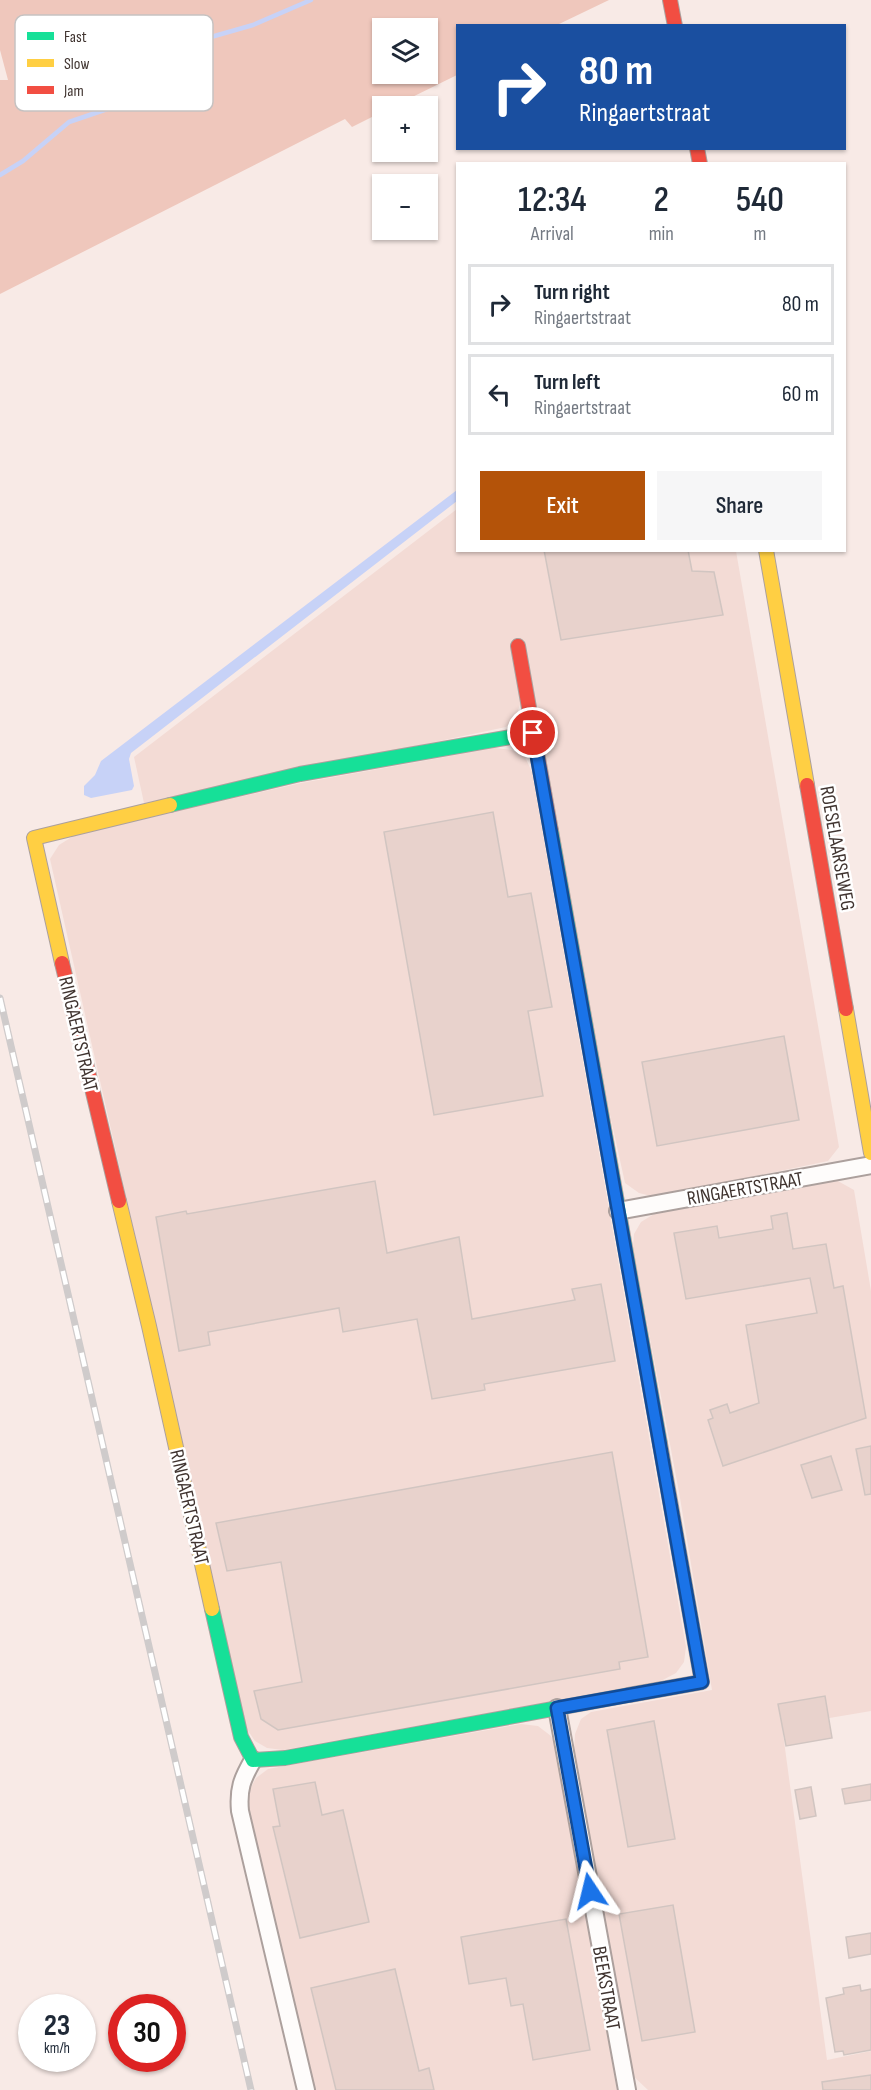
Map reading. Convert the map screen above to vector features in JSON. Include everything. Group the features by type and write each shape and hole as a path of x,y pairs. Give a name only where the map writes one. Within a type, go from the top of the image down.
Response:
{"street":[{"path":"670,0 675,24"},
{"name":"ROESELAARSEWEG","path":"766,552 871,1153"},
{"path":"306,2090 240,1811 238,1793 253,1760 285,1758 702,1682 518,646"},
{"name":"RINGAERTSTRAAT","path":"253,1760 241,1737 149,1326 34,838 300,774 533,733"},
{"name":"RINGAERTSTRAAT","path":"618,1211 871,1165"},
{"name":"BEEKSTRAAT","path":"557,1708 627,2090"}],"shaded area":[{"path":"0,0 609,0 559,24 456,24 456,75 414,96 372,96 372,117 352,127 345,119 0,294 0,80 8,80 0,50"},
{"path":"456,510 456,552 736,552 839,1147 828,1161 655,1197 639,1193 625,1183 520,704 516,717 506,727 144,803 134,757"},
{"path":"495,748 512,750 525,757 532,772 686,1647 684,1662 676,1673 659,1682 283,1750 267,1748 255,1741 246,1728 50,859 59,845 75,835 301,783"},
{"path":"836,1180 854,1190 871,1291 871,1711 782,1726 827,2060 871,2051 871,2090 648,2090 632,2075 574,1751 575,1734 581,1719 591,1712 712,1690 679,1492 633,1248 634,1234 641,1222 654,1214"},
{"path":"521,1724 538,1726 551,1736 558,1749 617,2090 314,2090 247,1809 248,1793 256,1778 268,1769"}],"water":[{"path":"456,491 456,502 131,753 129,759 134,786 132,790 91,798 84,795 84,786 95,775 101,761"}],"building":[{"path":"544,552 688,552 692,571 714,572 723,615 561,640"},
{"path":"493,812 508,897 531,893 552,1007 528,1011 543,1096 434,1115 384,832"},
{"path":"784,1036 799,1120 657,1146 642,1062"},
{"path":"375,1181 387,1253 459,1237 472,1319 575,1300 572,1289 601,1284 615,1361 484,1384 485,1390 432,1399 417,1319 343,1332 339,1308 208,1332 210,1345 179,1351 156,1217 186,1211 187,1214"},
{"path":"787,1213 793,1249 826,1244 834,1288 843,1286 866,1418 723,1466 708,1420 713,1418 710,1410 727,1404 730,1413 759,1403 746,1325 817,1313 810,1278 686,1299 674,1233 717,1226 719,1238 773,1229 771,1216"},
{"path":"871,1446 871,1494 865,1495 856,1449"},
{"path":"612,1452 648,1657 619,1662 620,1669 278,1730 261,1719 254,1691 302,1682 281,1562 227,1571 216,1523"},
{"path":"831,1456 842,1490 812,1498 801,1465"},
{"path":"825,1696 832,1738 786,1746 778,1704"},
{"path":"654,1721 675,1839 628,1847 607,1730"},
{"path":"315,1782 322,1815 343,1810 369,1922 300,1938 273,1827 280,1826 273,1789"},
{"path":"871,1784 871,1800 845,1804 842,1789"},
{"path":"811,1787 816,1816 800,1819 795,1790"},
{"path":"673,1905 695,2032 642,2041 619,1914"},
{"path":"566,1919 590,2050 533,2060 523,2004 511,2006 506,1978 469,1984 461,1937"},
{"path":"871,1933 871,1954 849,1958 846,1937"},
{"path":"395,1969 419,2071 429,2068 434,2090 336,2090 311,1988"},
{"path":"860,1985 861,1991 871,1989 871,2050 844,2055 843,2051 835,2052 826,1998 844,1994 843,1988"},
{"path":"871,2075 871,2090 823,2090 822,2082"}],"waterway":[{"path":"213,36 253,25 311,0"},
{"path":"0,175 23,161 69,122 101,111"}],"railway":[{"path":"0,998 251,2090"}],"traffic: fast":[{"path":"170,805 300,774 533,733"},
{"path":"551,831 660,1444"},
{"path":"212,1609 241,1737 253,1760 285,1758 629,1695"}],"traffic: slow":[{"path":"766,552 807,785"},
{"path":"62,963 34,838 170,805"},
{"path":"846,1009 871,1153"},
{"path":"119,1201 212,1609"},
{"path":"629,1695 702,1682 660,1444"}],"traffic: jam":[{"path":"670,0 675,24"},
{"path":"697,150 700,162"},
{"path":"518,646 551,831"},
{"path":"807,785 846,1009"},
{"path":"62,963 119,1201"}],"route":[{"path":"533,733 702,1682 557,1708 590,1891"}]}
